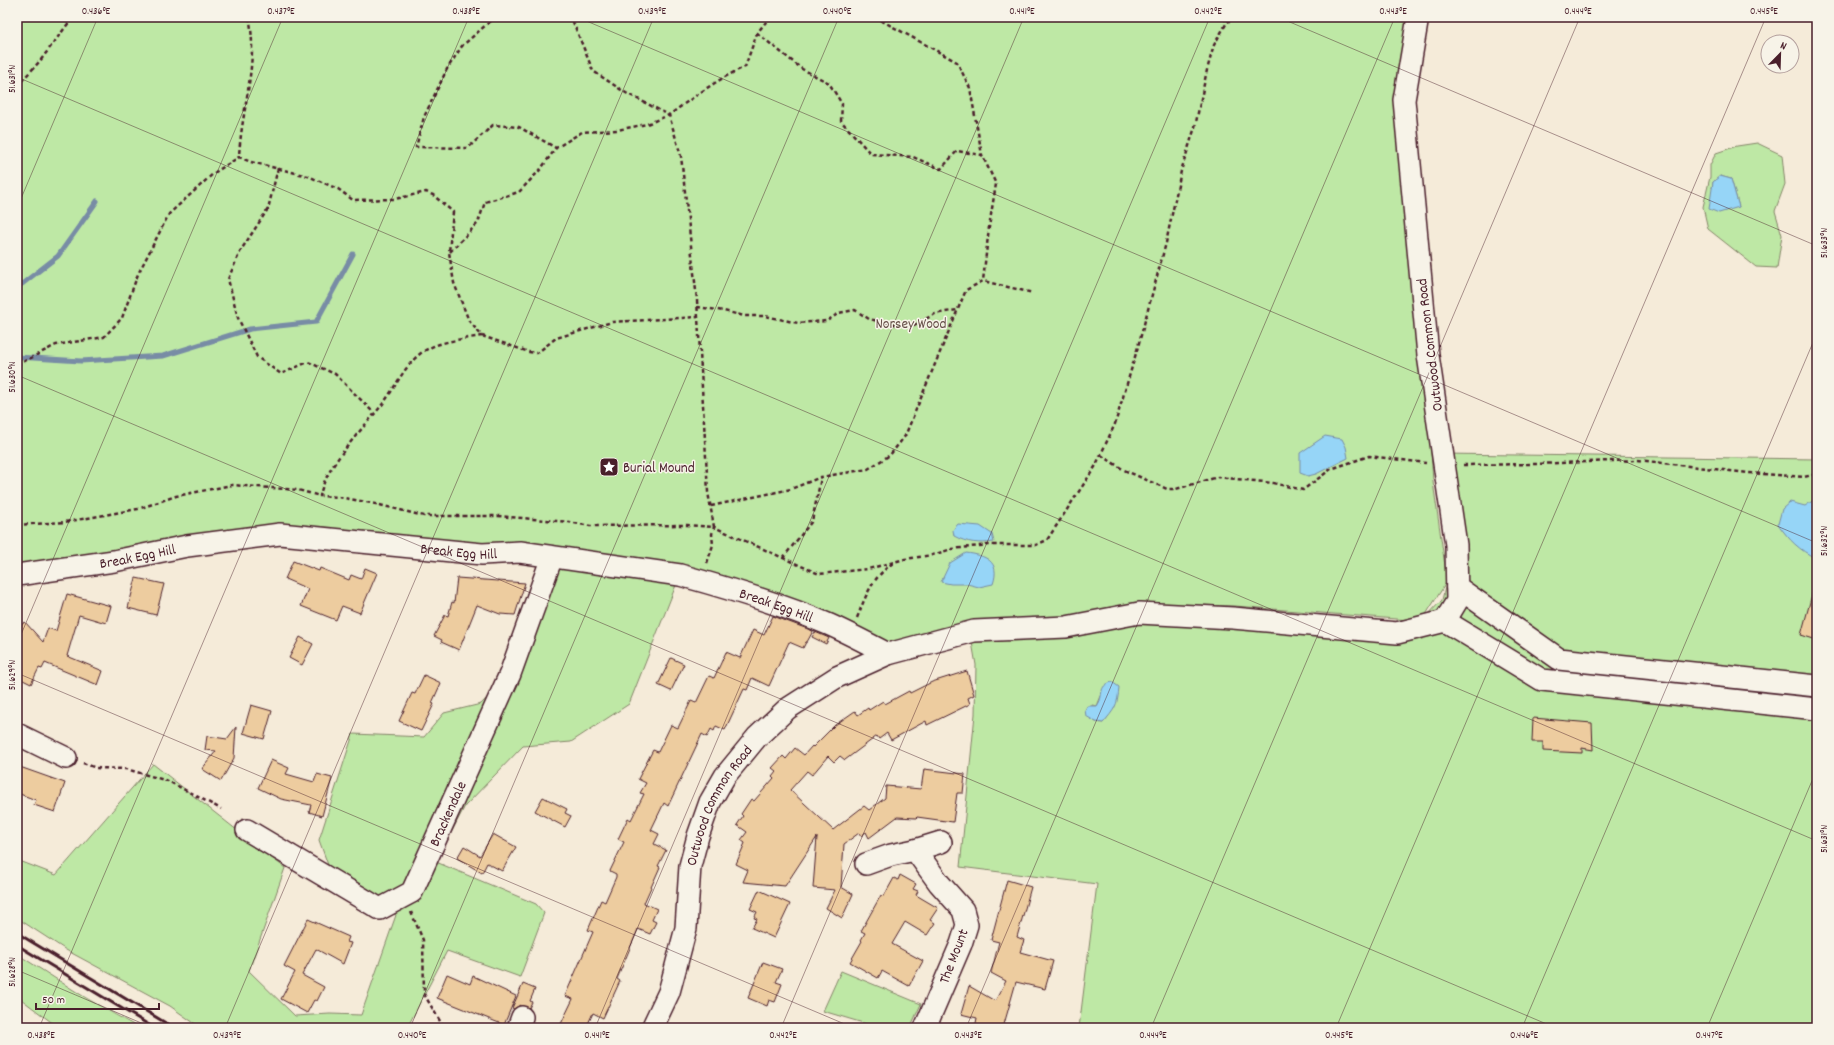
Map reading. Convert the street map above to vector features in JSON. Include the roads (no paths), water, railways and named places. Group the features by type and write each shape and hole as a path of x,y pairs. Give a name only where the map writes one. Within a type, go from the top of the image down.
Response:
{"street":[{"name":"Outwood Common Road","path":"652,1028 669,992 686,928 690,866 698,836 710,802 725,776 757,737 786,709 837,677 888,654 974,631 1066,627 1139,613 1233,618 1397,633 1445,621 1457,601 1456,545 1428,355 1404,100 1418,17"},
{"name":"Break Egg Hill","path":"17,575 114,561 187,546 280,534 482,554 520,552 680,575 700,580 762,600 830,625 888,654"},
{"name":"Brackendale","path":"247,830 380,909 412,892 510,674 552,557"},
{"path":"1457,587 1559,659 1817,686"},
{"path":"1445,621 1542,680 1817,709"},
{"path":"17,734 66,758"},
{"path":"866,864 891,855 915,850 941,842"},
{"name":"The Mount","path":"915,850 939,883 963,910 967,925 961,944 924,1028"}],"water":[{"path":"1720,176 1731,179 1739,207 1719,213 1709,209 1713,182"},
{"path":"1325,436 1342,439 1346,447 1348,458 1316,474 1308,476 1300,473 1300,453"},
{"path":"1817,498 1817,559 1795,544 1778,524 1782,509 1790,502 1805,506"},
{"path":"958,524 980,526 992,534 994,542 973,542 954,536 953,530"},
{"path":"966,553 979,555 990,561 995,570 993,584 979,587 967,584 951,584 941,582 950,563"},
{"path":"1112,682 1119,687 1118,699 1113,711 1103,723 1096,722 1086,716 1085,710 1087,706 1097,706 1104,686"}],"waterway":[{"path":"17,285 22,284 58,256 97,201"},
{"path":"17,357 81,361 163,356 250,329 316,322 353,254"}],"railway":[{"path":"17,933 174,1028"},
{"path":"17,945 154,1028"}],"place":[{"name":"Burial Mound","path":"609,467"}],"park label":[{"name":"Norsey Wood","path":"911,323"}]}
